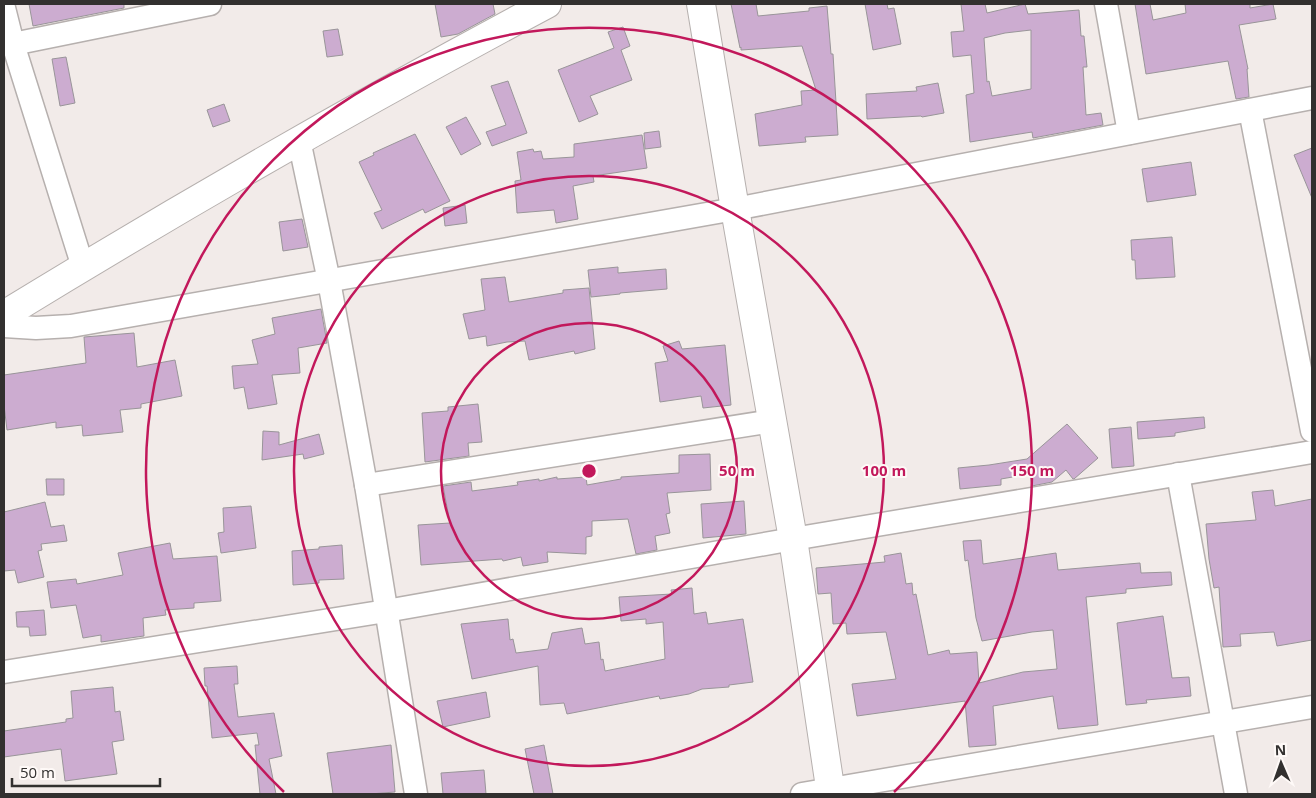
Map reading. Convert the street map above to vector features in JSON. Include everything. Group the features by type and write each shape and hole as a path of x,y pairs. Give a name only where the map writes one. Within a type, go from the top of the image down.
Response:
{"street":[{"path":"13,44 210,4"},
{"path":"4,315 299,140 547,4"},
{"path":"701,4 793,539 830,792"},
{"path":"1106,4 1129,133"},
{"path":"4,8 13,44 83,267"},
{"path":"4,326 36,328 72,326 735,209 1312,98"},
{"path":"1250,110 1312,431"},
{"path":"299,140 329,280 366,485 416,794"},
{"path":"366,485 772,421"},
{"path":"4,670 386,610 793,539 1312,452"},
{"path":"1178,474 1236,794"},
{"path":"802,794 830,792 1312,706"}],"building":[{"path":"29,4 124,4 124,8 33,26"},
{"path":"435,4 493,4 495,14 458,34 441,37"},
{"path":"731,4 756,4 758,16 809,11 809,8 827,6 831,54 833,54 838,135 805,137 806,142 759,146 755,114 802,105 801,91 816,90 802,46 741,50"},
{"path":"865,4 887,4 888,9 894,8 901,44 873,50"},
{"path":"961,4 985,4 987,13 1025,4 1028,14 1079,10 1081,36 1084,36 1087,67 1083,67 1086,115 1101,113 1103,125 1033,138 1032,132 970,142 966,95 974,93 971,55 953,57 951,32 964,31","holes":["1031,30 1031,89 992,96 989,81 987,82 984,38"]},
{"path":"1135,4 1150,4 1153,20 1186,13 1185,4 1250,4 1250,8 1273,4 1276,19 1239,25 1248,69 1249,97 1236,99 1228,61 1146,74"},
{"path":"623,27 630,46 621,50 632,80 590,96 598,114 579,122 558,70 614,48 608,32"},
{"path":"338,29 343,55 327,57 323,31"},
{"path":"66,57 75,103 60,106 52,59"},
{"path":"508,81 527,133 492,146 486,132 506,125 491,86"},
{"path":"938,83 944,113 922,117 867,119 866,94 917,91 916,87"},
{"path":"224,104 230,121 213,127 207,110"},
{"path":"466,117 481,144 461,155 446,127"},
{"path":"659,131 661,147 645,149 644,133"},
{"path":"415,134 450,201 425,213 423,209 382,229 374,213 382,210 359,162 374,155 373,153"},
{"path":"642,135 647,168 593,176 594,182 573,186 578,219 556,223 554,210 517,213 515,181 521,180 517,152 533,149 534,152 541,151 543,159 574,157 574,144"},
{"path":"1312,148 1312,198 1294,155"},
{"path":"1191,162 1196,195 1147,202 1142,169"},
{"path":"465,205 467,223 445,226 443,208"},
{"path":"302,219 308,247 283,251 279,222"},
{"path":"1172,237 1175,277 1136,279 1135,260 1132,260 1131,240"},
{"path":"618,267 618,273 666,269 667,289 591,297 588,270"},
{"path":"505,277 509,302 563,293 563,290 589,288 595,349 575,354 574,351 529,360 525,341 487,346 486,336 469,339 463,314 485,310 481,279"},
{"path":"321,309 327,343 298,348 300,373 272,375 277,404 248,409 244,387 234,389 232,366 258,364 252,340 275,334 272,318"},
{"path":"134,333 137,367 175,360 182,396 141,404 141,408 120,410 123,432 83,436 82,425 56,428 56,422 7,430 4,405 4,375 86,363 84,337"},
{"path":"679,341 682,349 725,345 731,405 703,408 701,396 660,402 655,363 668,361 663,346"},
{"path":"478,404 482,442 468,443 469,456 425,462 422,413 448,411 448,407"},
{"path":"1204,417 1205,428 1175,433 1175,436 1138,439 1137,422"},
{"path":"1067,424 1098,458 1074,479 1066,470 1052,482 1032,486 1030,474 1001,479 1001,485 960,489 958,468 1027,459"},
{"path":"1131,427 1134,466 1112,468 1109,429"},
{"path":"263,431 279,432 279,445 319,434 324,454 304,459 303,454 262,460"},
{"path":"710,454 711,490 667,493 670,513 666,514 670,533 655,536 657,550 636,554 628,519 592,521 592,536 586,537 586,554 547,552 548,562 523,566 521,557 503,561 502,559 421,565 418,525 450,523 443,486 471,482 472,491 518,485 517,482 539,479 539,481 557,477 557,479 586,477 587,485 621,479 621,477 679,473 679,455"},
{"path":"46,479 64,479 64,495 47,495"},
{"path":"1273,490 1275,506 1312,499 1312,640 1277,646 1274,632 1240,634 1241,646 1223,647 1219,587 1214,588 1206,524 1256,520 1252,492"},
{"path":"744,501 746,534 703,538 701,504"},
{"path":"45,502 51,527 64,525 67,541 41,544 42,550 38,551 44,577 18,583 15,570 4,571 4,512"},
{"path":"251,506 256,548 221,553 218,533 224,532 223,508"},
{"path":"981,540 983,564 1056,553 1058,570 1140,563 1141,573 1171,572 1172,585 1126,589 1126,593 1086,597 1098,725 1058,729 1053,696 993,706 996,745 969,747 965,701 857,716 852,684 896,679 886,632 847,634 846,623 833,624 831,593 818,594 816,568 885,562 884,556 901,553 906,584 912,583 913,595 916,594 928,655 949,650 950,654 977,652 979,683 1023,672 1057,669 1053,630 982,641 976,618 968,560 965,561 963,541"},
{"path":"170,543 173,559 217,556 221,601 194,603 194,608 165,610 166,615 143,618 144,636 101,642 101,635 83,638 76,605 51,608 47,582 76,579 77,584 123,575 118,553"},
{"path":"342,545 344,579 319,580 319,583 293,585 292,551"},
{"path":"692,588 694,614 706,612 708,624 743,619 753,682 729,685 729,687 702,689 689,694 660,699 659,696 567,714 564,703 540,705 538,666 472,679 461,624 508,619 510,640 513,639 516,653 548,649 552,633 582,628 585,644 599,642 601,660 603,659 605,671 665,659 663,622 646,624 646,619 621,621 619,597 672,594 671,590"},
{"path":"44,610 46,635 30,636 29,627 17,627 16,612"},
{"path":"1163,616 1172,678 1189,677 1191,696 1146,700 1147,703 1126,705 1117,623"},
{"path":"237,666 238,684 234,684 238,717 274,713 282,756 269,759 276,794 260,794 255,745 259,745 257,733 212,738 204,668"},
{"path":"113,687 115,712 120,711 124,740 112,742 117,774 65,781 61,749 4,757 4,731 66,722 66,719 73,718 71,691"},
{"path":"486,692 490,717 443,727 437,701"},
{"path":"391,745 395,792 333,794 327,753"},
{"path":"544,745 553,794 534,794 525,749"},
{"path":"484,770 486,794 443,794 441,773"}]}
